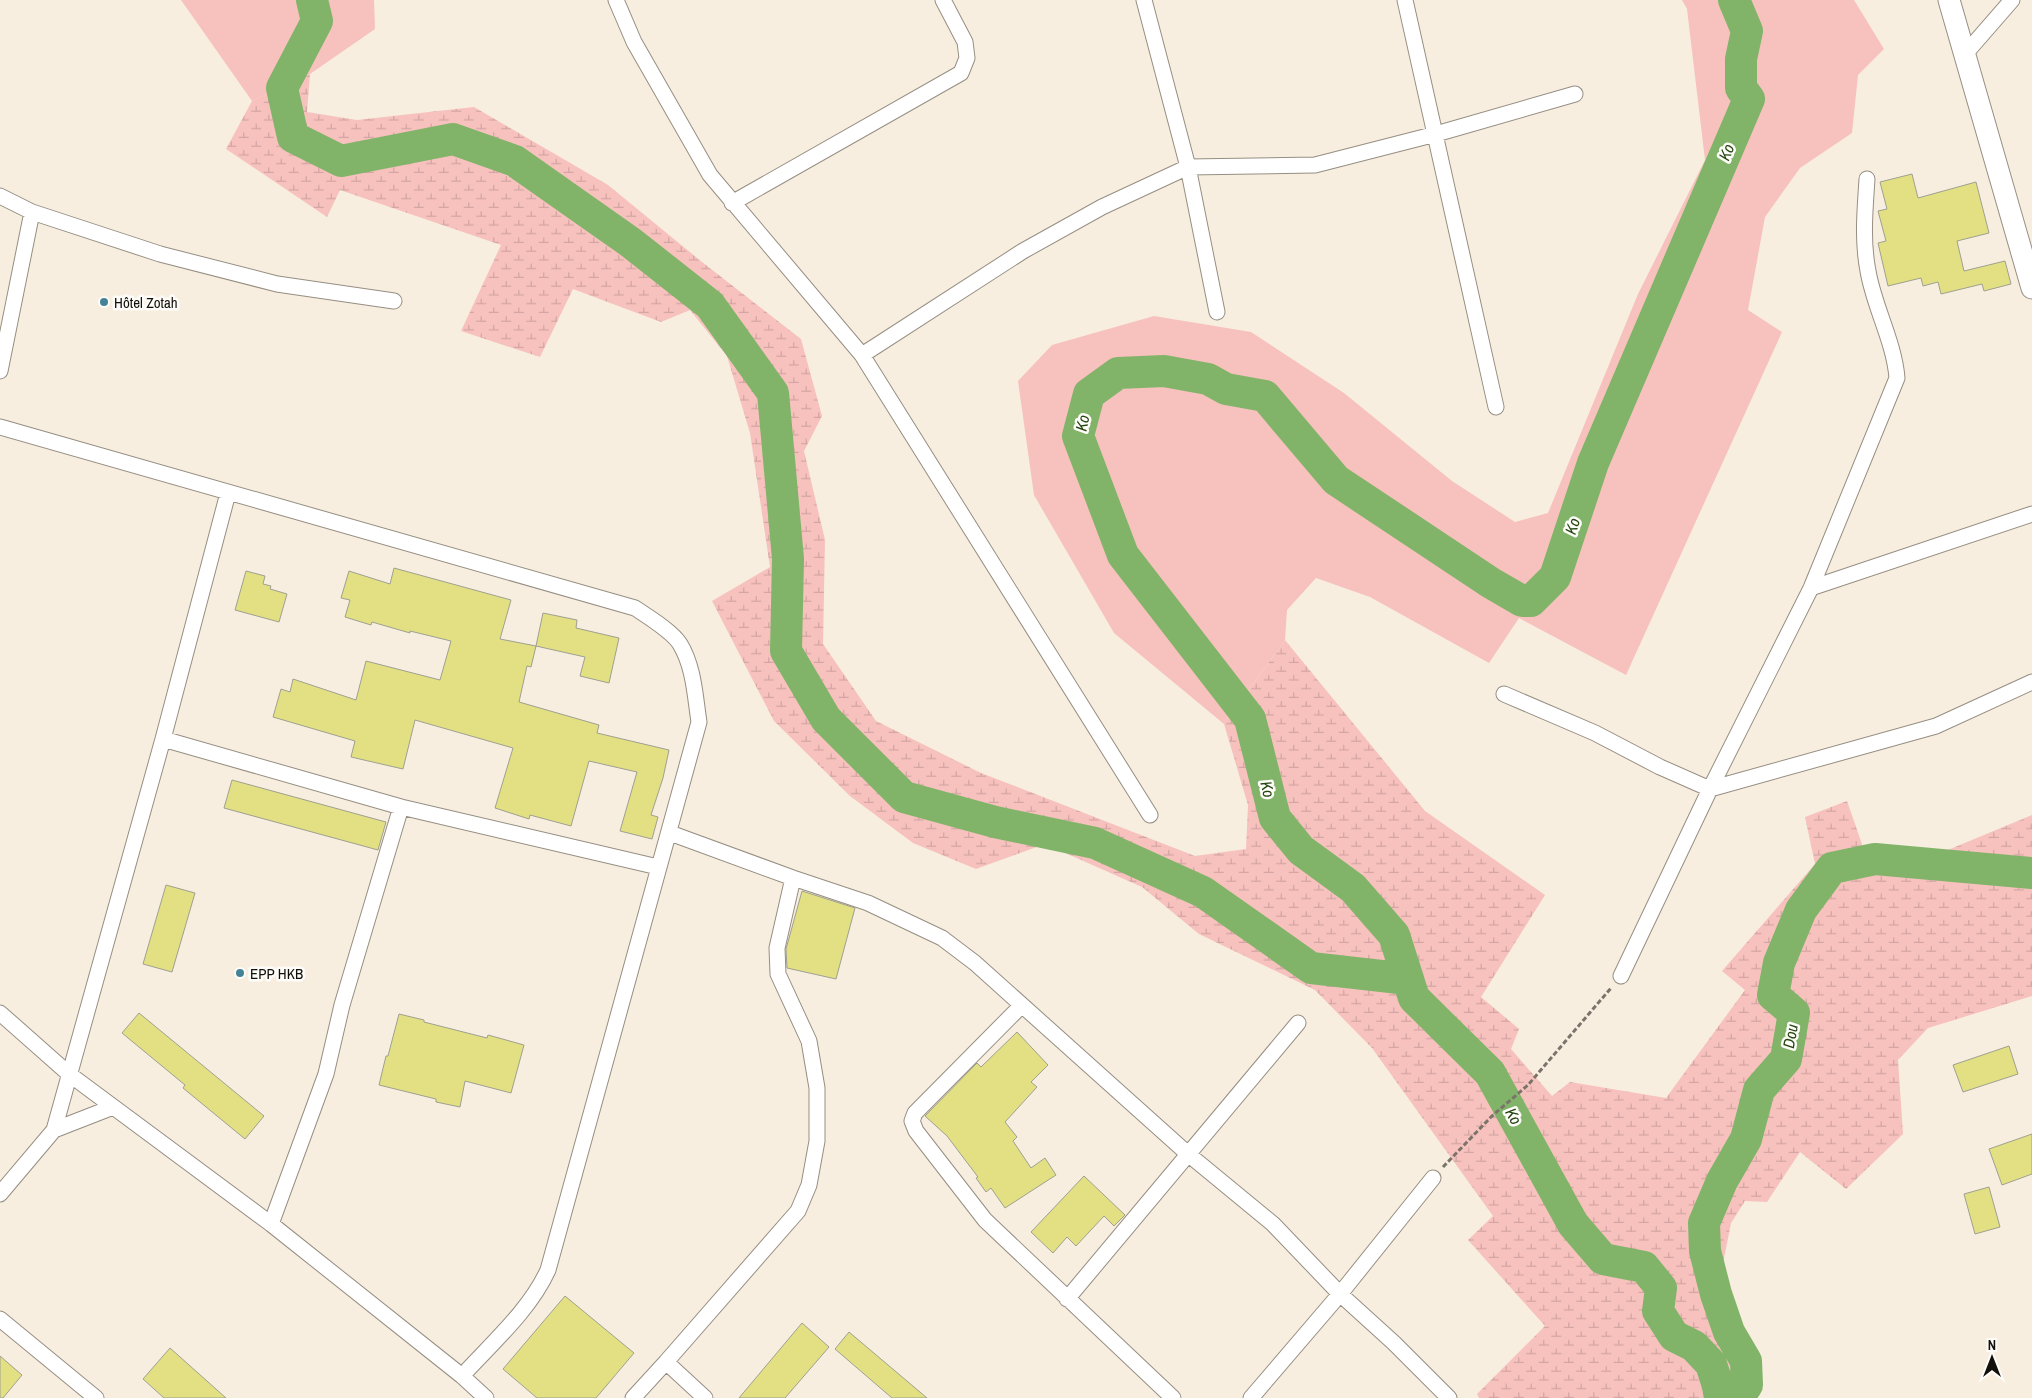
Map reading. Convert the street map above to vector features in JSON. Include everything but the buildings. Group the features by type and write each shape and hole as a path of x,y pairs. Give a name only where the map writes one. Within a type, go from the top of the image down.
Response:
{"main road":[{"path":"1949,0 2032,288"}],"street":[{"path":"616,0 639,50 710,175 862,355 1150,815"},
{"path":"732,203 961,73 967,58 965,42 943,0"},
{"path":"1144,0 1188,167 1217,312"},
{"path":"1405,0 1496,407"},
{"path":"1965,54 2012,0"},
{"path":"862,355 1023,251 1102,207 1188,167 1315,165 1436,134 1576,94"},
{"path":"1621,976 1710,789 1810,588 1897,378 1868,272 1863,230 1867,180"},
{"path":"0,196 32,212 160,254 277,284 394,301"},
{"path":"0,371 32,212"},
{"path":"0,427 635,608 656,622 680,643 692,675 699,722 670,833 658,867 548,1270 540,1288 529,1302 462,1376"},
{"path":"0,1194 54,1130 163,739 228,493"},
{"path":"1810,588 2032,514"},
{"path":"1504,694 1595,733 1660,767 1710,789 1936,726 2032,682"},
{"path":"163,739 402,807 658,867"},
{"path":"272,1224 326,1074 342,1005 402,807"},
{"path":"670,833 868,903 942,938 975,963 1188,1154 1272,1224 1340,1294 1394,1343 1449,1398"},
{"path":"633,1398 798,1211 809,1185 817,1141 817,1088 809,1041 778,974 777,948 793,878"},
{"path":"1022,1005 915,1114 912,1121 916,1131 985,1220 1173,1398"},
{"path":"0,1013 69,1074 272,1224 462,1376 486,1398"},
{"path":"1068,1300 1298,1022"},
{"path":"54,1130 113,1107"},
{"path":"1251,1398 1340,1294 1433,1178"},
{"path":"0,1318 96,1398"},
{"path":"666,1362 705,1398"}],"path":[{"path":"1433,1178 1492,1116 1528,1085 1621,976"}],"green space":[{"path":"181,0 374,0 375,29 310,74 252,101"},
{"path":"1682,0 1854,0 1884,49 1858,75 1852,133 1800,168 1765,217 1748,310 1782,332 1626,675 1519,618 1489,663 1370,597 1316,578 1287,610 1285,640 1224,724 1114,633 1034,495 1018,381 1052,345 1154,316 1251,332 1344,393 1452,481 1515,522 1548,513 1638,294 1705,160 1687,9"},
{"path":"310,74 307,112 357,120 474,107 608,185 702,262 801,339 822,416 804,451 825,540 823,644 876,721 981,773 1195,856 1246,849 1248,805 1224,724 1285,640 1425,811 1545,895 1481,997 1519,1029 1511,1049 1552,1096 1570,1082 1666,1098 1745,990 1722,971 1815,864 1805,817 1847,801 1864,850 1943,852 2032,815 2032,996 1928,1028 1898,1060 1903,1134 1846,1189 1800,1152 1767,1202 1745,1201 1731,1223 1717,1294 1729,1332 1746,1361 1747,1385 1738,1398 1479,1398 1477,1394 1545,1326 1468,1240 1493,1216 1372,1048 1315,990 1199,934 1142,887 1045,844 976,869 913,843 850,796 774,721 712,601 770,567 750,433 727,356 690,310 661,322 573,289 540,357 461,331 501,245 340,190 327,217 226,149 252,101"}],"waterway":[{"path":"312,0 317,21 282,88 293,137 341,161 453,139 515,161 630,242 710,305 773,393 788,559 786,651 826,719 904,797 995,822 1095,843 1203,892 1311,968 1408,979"},
{"name":"Ko","path":"1720,1398 1711,1364 1694,1346 1674,1336 1658,1311 1661,1288 1644,1267 1603,1259 1573,1224 1490,1073 1414,998 1394,935 1353,888 1301,850 1275,818 1250,719 1123,555 1078,436 1089,394 1118,373 1164,371 1208,379 1226,389 1265,396 1336,480 1491,583 1522,601 1531,601 1555,577 1593,463 1749,99 1741,88 1741,59 1747,31 1734,0"},
{"name":"Dou","path":"1738,1398 1747,1385 1746,1361 1729,1332 1716,1294 1705,1251 1704,1223 1722,1181 1746,1139 1759,1090 1786,1059 1794,1013 1773,995 1779,963 1801,910 1832,868 1875,859 2032,873"}],"place":[{"name":"Hôtel Zotah","path":"104,302"},
{"name":"EPP HKB","path":"240,973"}]}
